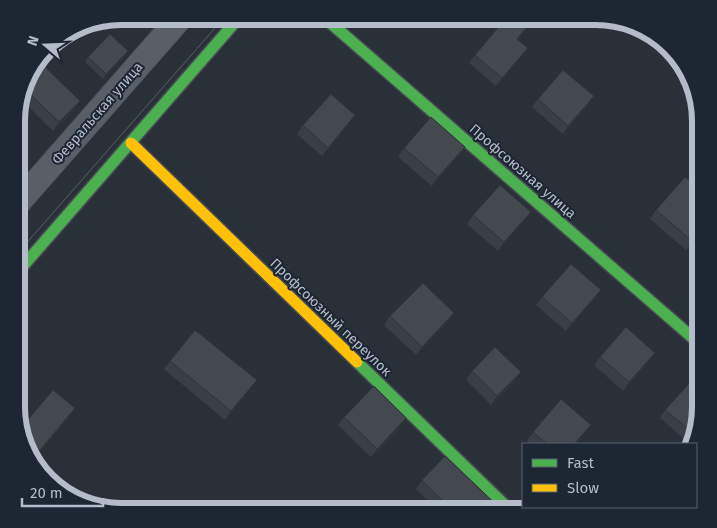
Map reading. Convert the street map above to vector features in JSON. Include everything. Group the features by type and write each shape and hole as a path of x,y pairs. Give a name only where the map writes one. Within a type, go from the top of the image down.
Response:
{"street":[{"name":"Февральская улица","path":"25,195 174,25"},
{"path":"25,264 234,25"},
{"name":"Профсоюзная улица","path":"333,25 692,338"},
{"name":"Профсоюзный переулок","path":"131,143 502,503"}],"building":[{"path":"500,25 528,25 517,39 528,48 502,78 475,55"},
{"path":"110,34 128,51 106,74 88,57"},
{"path":"40,70 48,70 80,101 59,122 29,93"},
{"path":"563,70 594,96 568,126 538,99"},
{"path":"331,94 355,115 328,148 303,125"},
{"path":"431,117 465,147 438,177 404,148"},
{"path":"685,177 692,183 692,241 656,210"},
{"path":"500,185 531,212 504,242 473,215"},
{"path":"571,264 601,290 572,323 542,297"},
{"path":"423,283 454,313 422,347 390,316"},
{"path":"626,327 655,353 629,382 600,357"},
{"path":"195,330 257,380 231,411 170,361"},
{"path":"495,347 521,372 497,396 472,371"},
{"path":"692,380 692,414 689,430 665,410"},
{"path":"374,386 406,418 377,449 344,417"},
{"path":"53,390 75,408 37,453 32,444 26,422"},
{"path":"561,399 591,425 575,443 546,443 533,432"},
{"path":"445,456 495,503 445,503 422,480"}],"tram line":[{"path":"25,213 190,25"},
{"path":"25,245 218,25"}],"traffic: fast":[{"path":"25,264 233,25"},
{"path":"333,25 692,337"},
{"path":"357,362 503,503"}],"traffic: slow":[{"path":"131,143 357,362"}]}
